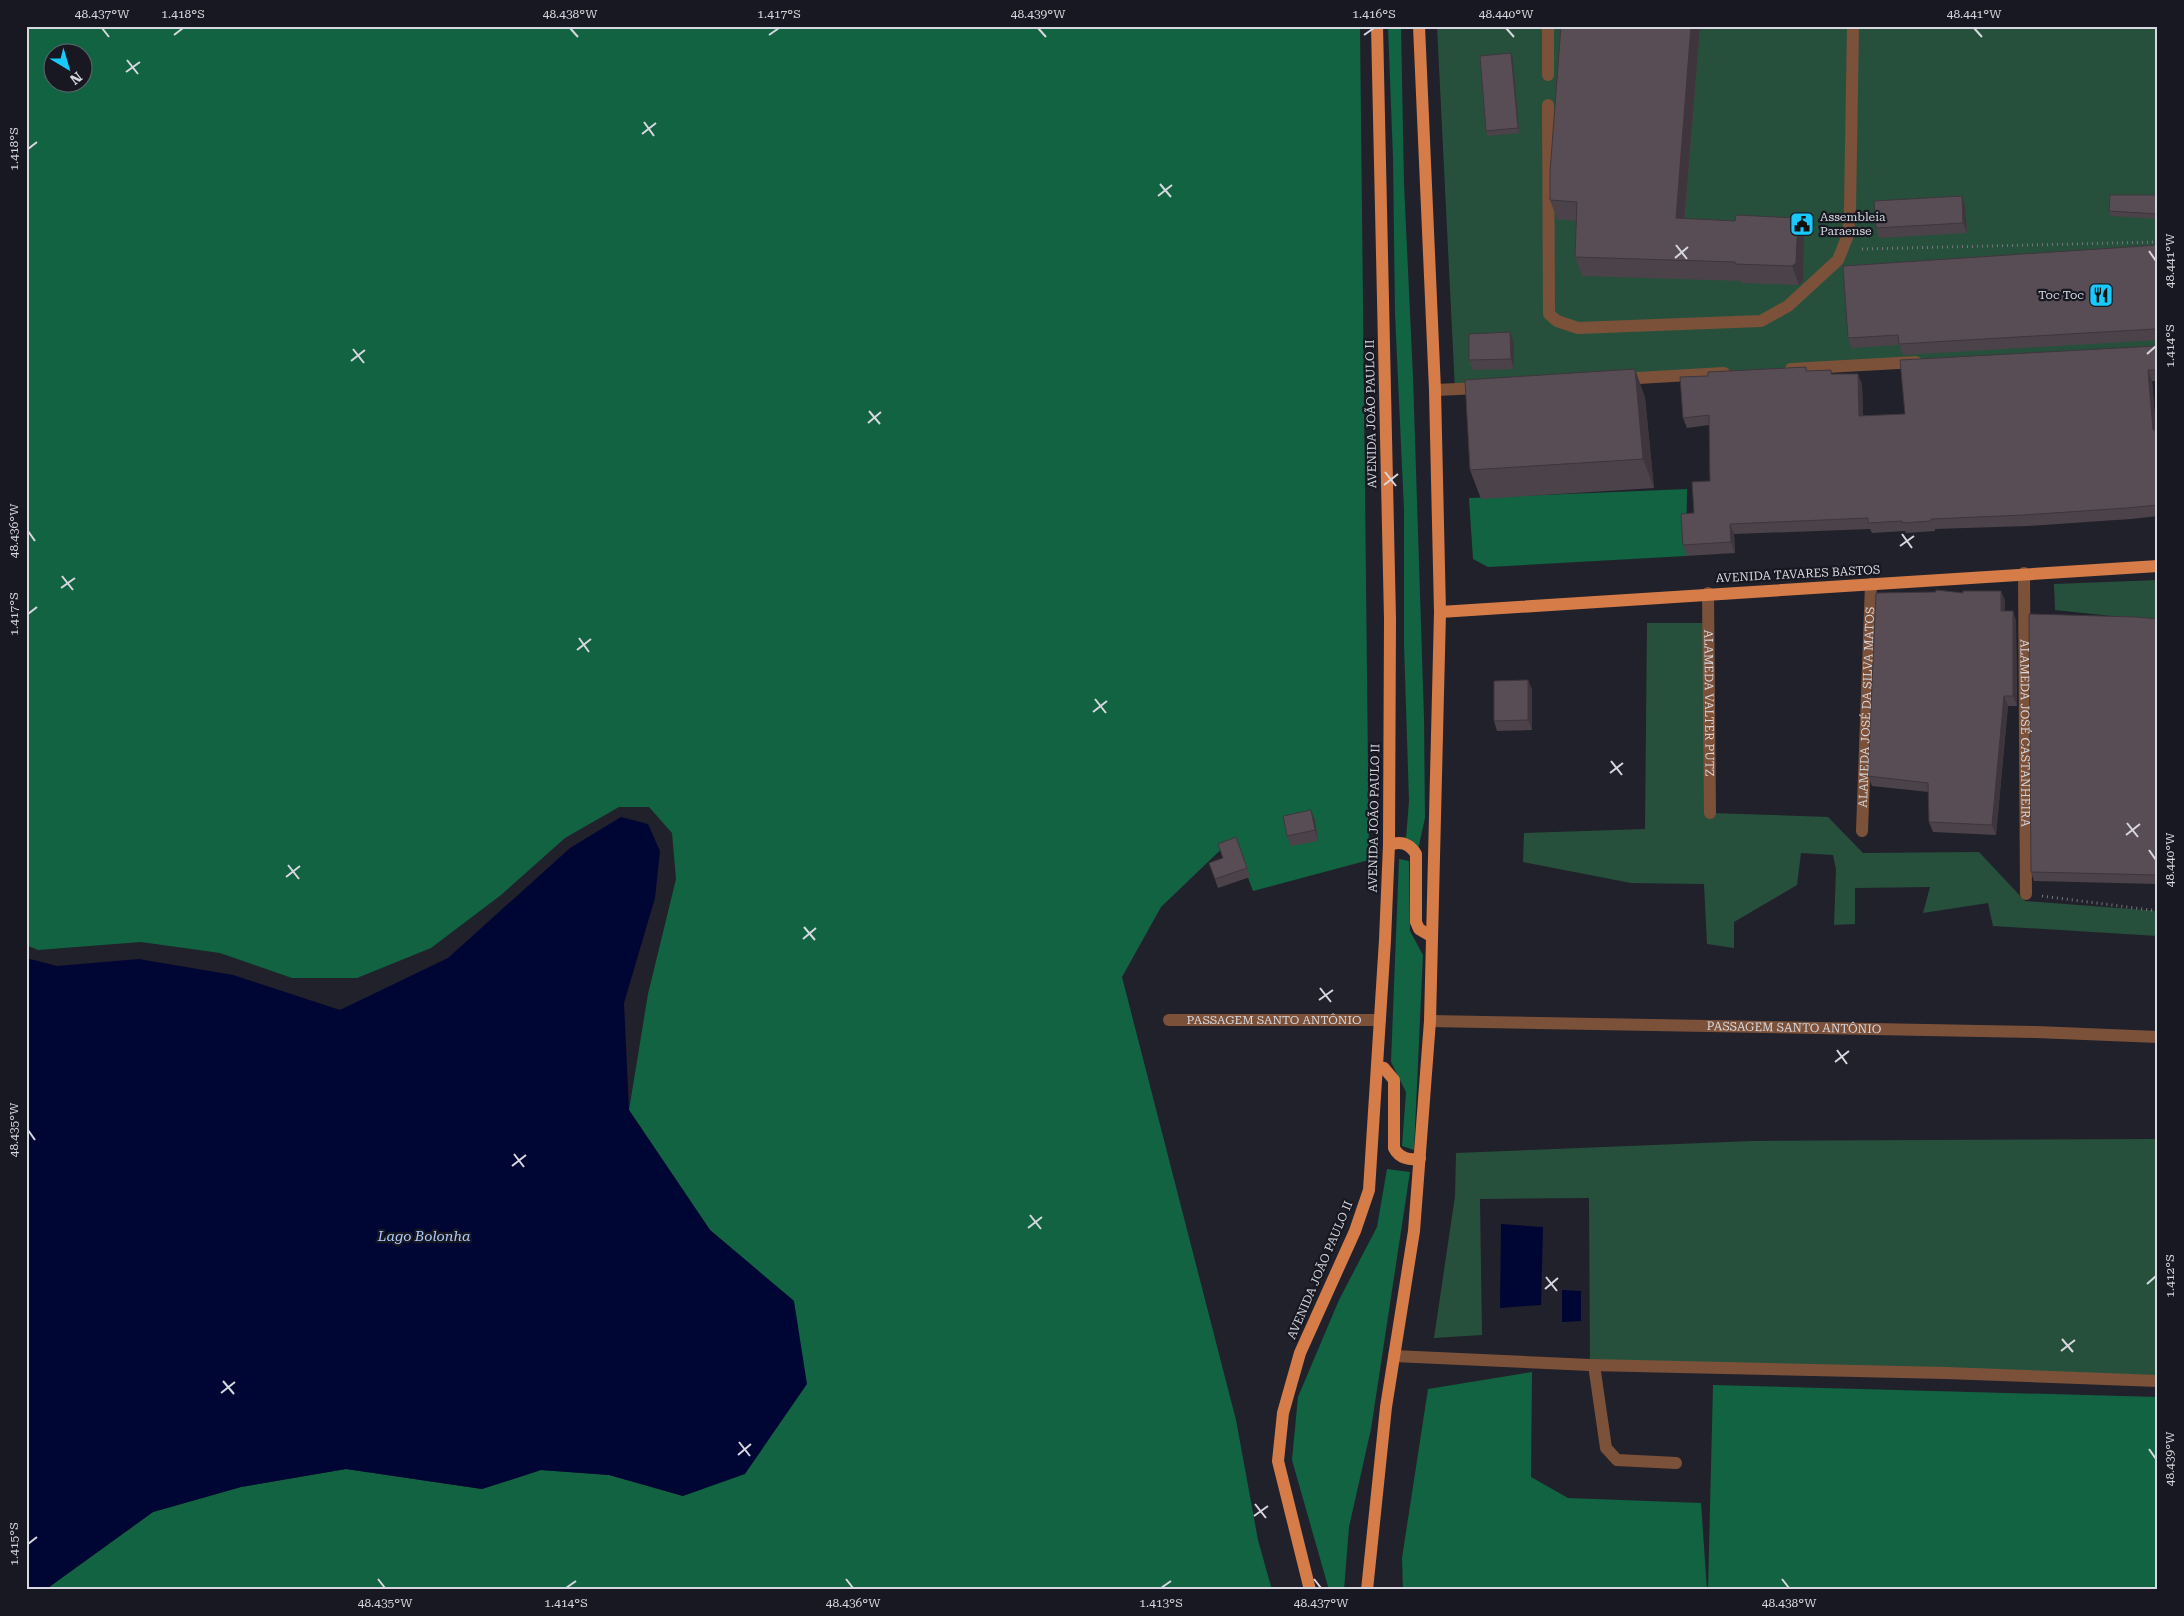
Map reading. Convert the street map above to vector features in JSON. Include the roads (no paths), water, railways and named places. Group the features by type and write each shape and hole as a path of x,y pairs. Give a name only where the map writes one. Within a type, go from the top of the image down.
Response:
{"main road":[{"name":"AVENIDA JOÃO PAULO II","path":"1310,1590 1278,1461 1283,1413 1300,1353 1355,1231 1369,1190 1378,1067 1389,845 1390,609 1376,26"},
{"path":"1366,1590 1386,1407 1414,1231 1430,1021 1440,612 1435,390 1419,26"},
{"name":"AVENIDA TAVARES BASTOS","path":"1440,612 1708,593 2158,566"},
{"path":"1389,845 1395,843 1406,844 1416,854 1416,922 1419,928 1431,936"},
{"path":"1378,1067 1384,1068 1394,1080 1394,1148 1404,1158 1420,1158"}],"street":[{"path":"1548,26 1548,76"},
{"path":"1548,104 1549,314 1557,321 1578,328 1760,321 1788,306 1838,260 1844,249 1848,235 1850,210 1853,26"},
{"path":"1782,370 1930,361"},
{"path":"1603,380 1732,373"},
{"path":"1435,390 1494,387"},
{"name":"ALAMEDA JOSÉ CASTANHEIRA","path":"2024,573 2026,894"},
{"name":"ALAMEDA JOSÉ DA SILVA MATOS","path":"1862,831 1871,584"},
{"name":"ALAMEDA VALTER PUTZ","path":"1708,593 1710,813"},
{"name":"PASSAGEM SANTO ANTÔNIO","path":"1169,1020 1380,1020"},
{"name":"PASSAGEM SANTO ANTÔNIO","path":"1430,1021 2016,1031 2158,1036"},
{"path":"1394,1356 1594,1365 1946,1373 2158,1381"},
{"path":"1594,1365 1606,1448 1617,1460 1676,1463"}],"water":[{"name":"Lago Bolonha","path":"621,817 648,824 660,851 655,898 624,1003 629,1110 710,1230 794,1301 807,1384 745,1474 683,1496 609,1475 541,1470 482,1489 346,1469 241,1487 153,1512 45,1590 26,1590 26,958 57,966 139,959 233,975 340,1010 448,958 570,848"},
{"path":"1501,1224 1543,1227 1541,1305 1500,1308"},
{"path":"1562,1290 1581,1291 1581,1321 1562,1322"}],"place":[{"name":"Assembleia Paraense","path":"1802,224"},
{"name":"Toc Toc","path":"2101,295"}]}
